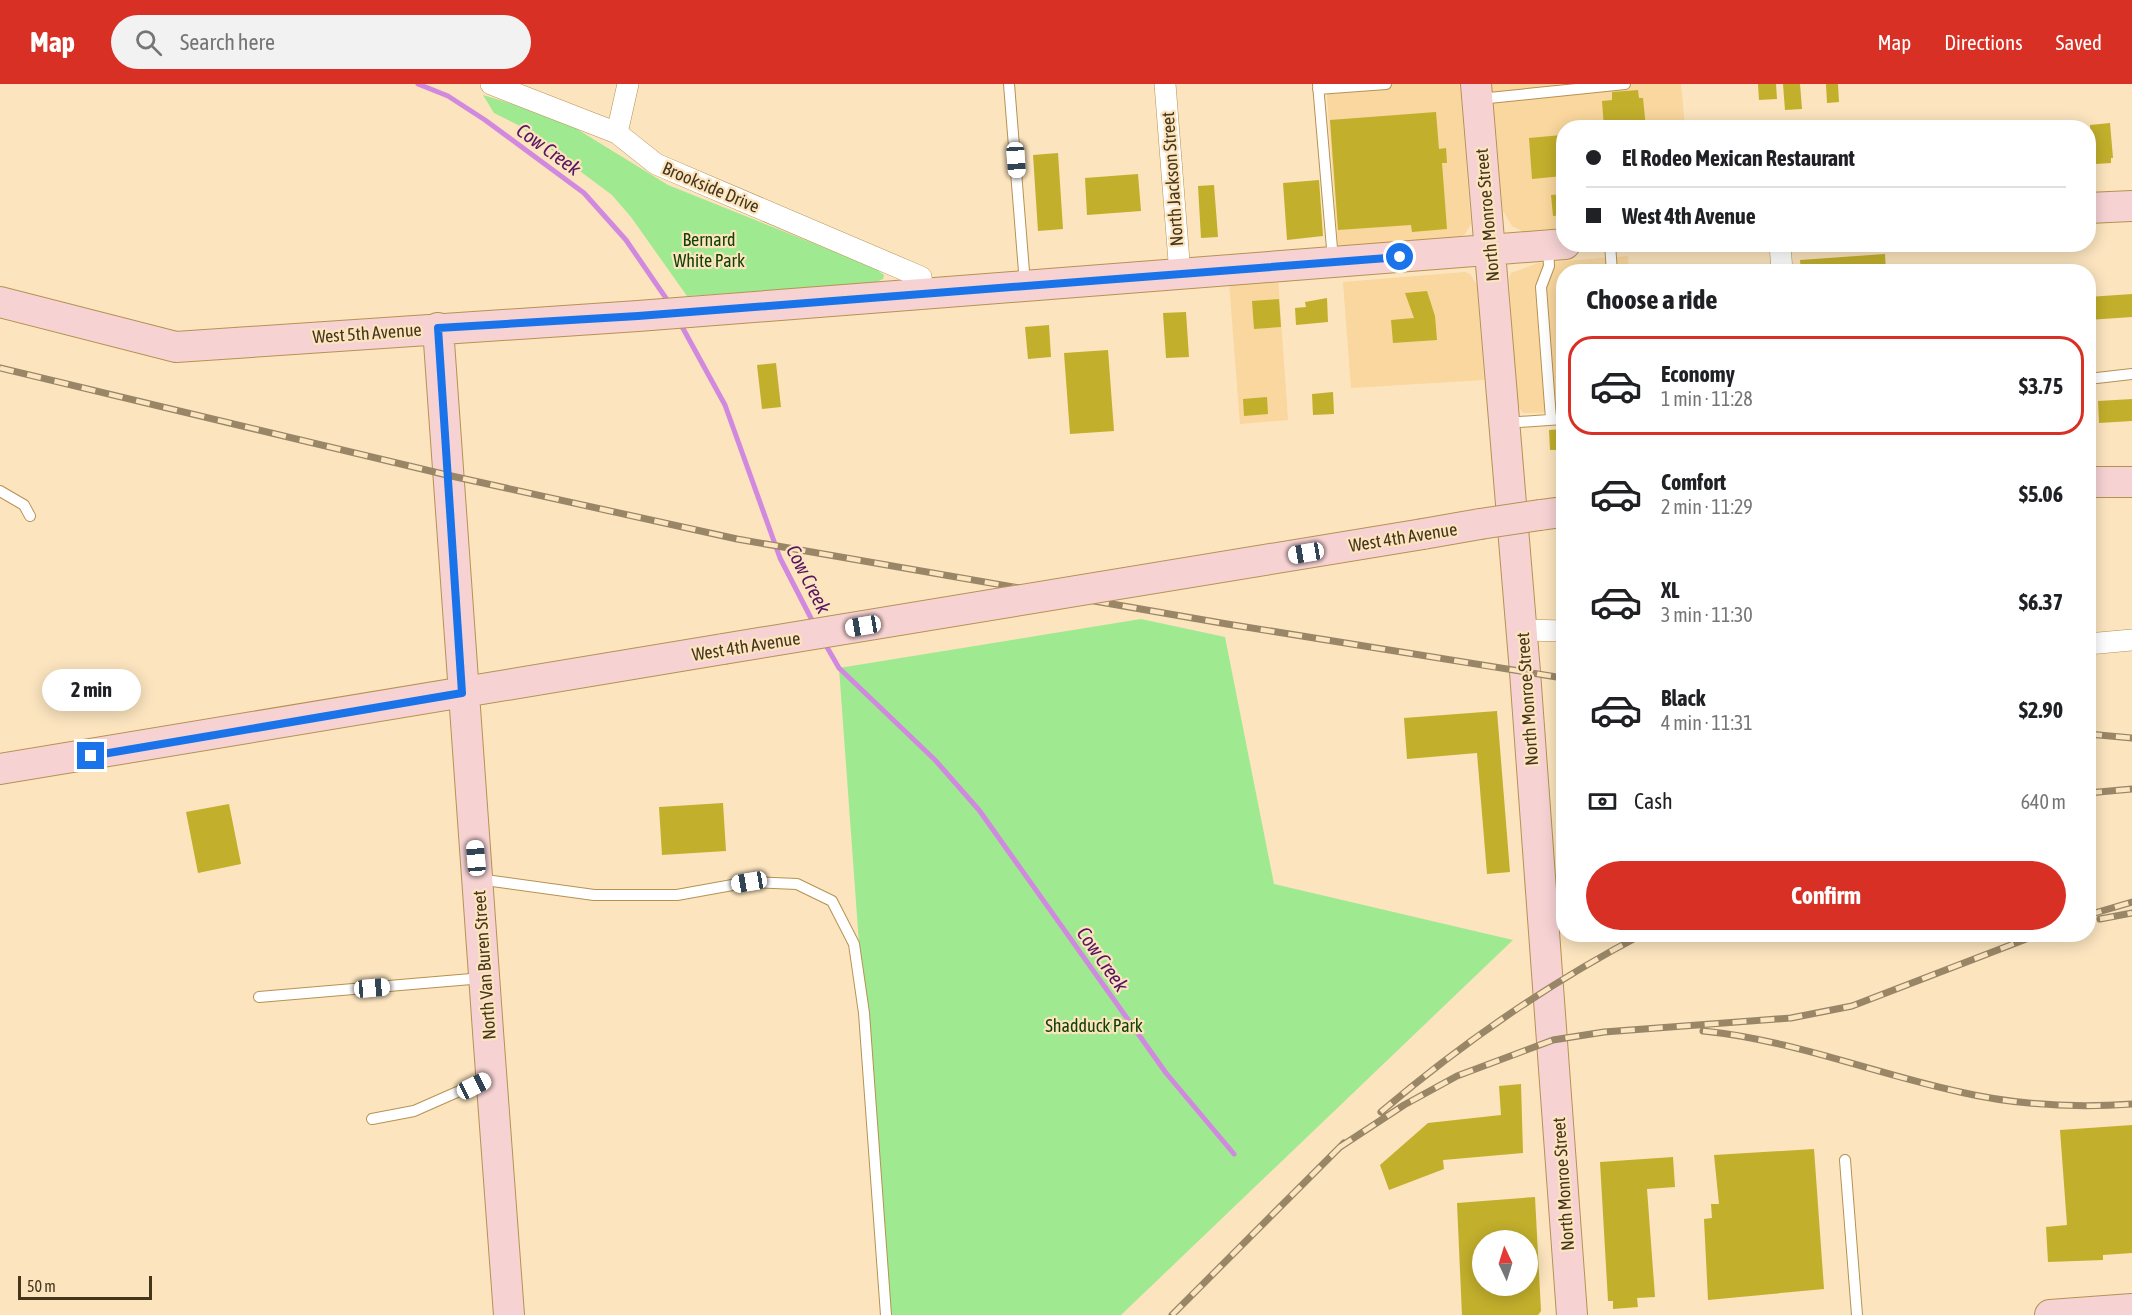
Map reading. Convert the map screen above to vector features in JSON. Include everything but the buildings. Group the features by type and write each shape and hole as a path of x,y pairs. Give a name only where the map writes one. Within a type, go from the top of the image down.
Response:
{"street":[{"name":"Brookside Drive","path":"490,84 617,134 656,164 921,277 923,292"},
{"path":"617,134 628,84"},
{"name":"North Jackson Street","path":"1165,84 1180,274"},
{"name":"North Monroe Street","path":"1477,91 1522,630 1572,1315"},
{"path":"2096,208 2132,206"},
{"name":"West 5th Avenue","path":"0,302 176,347 638,316 923,292 1556,245"},
{"name":"North Van Buren Street","path":"438,328 462,693 478,879 509,1315"},
{"path":"2096,482 2132,482"},
{"name":"West 4th Avenue","path":"0,770 1480,524 1552,514"},
{"path":"1522,630 1556,631"},
{"path":"2096,643 2132,640"},
{"path":"2050,1315 2132,1309"}],"lane":[{"path":"1010,84 1025,285"},
{"path":"1333,262 1318,87 1386,84"},
{"path":"1477,91 1625,84"},
{"path":"1551,419 1541,287 1556,248"},
{"path":"2096,378 2132,374"},
{"path":"1503,423 1556,419"},
{"path":"0,491 24,505 30,516"},
{"path":"478,879 594,895 677,895 749,882 797,884 832,901 854,944 864,1013 886,1315"},
{"path":"259,997 485,978"},
{"path":"372,1119 414,1111 492,1077"},
{"path":"1845,1160 1857,1315"}],"shaded area":[{"path":"1326,84 1460,84 1471,224 1465,234 1459,238 1338,247"},
{"path":"1492,84 1681,84 1684,120 1556,120 1556,229 1524,232 1512,226 1503,211"},
{"path":"1628,256 1629,264 1556,264 1556,412 1523,413 1517,405 1509,277 1511,273 1538,263"},
{"path":"1465,272 1470,274 1477,285 1484,380 1351,388 1343,282"},
{"path":"1278,278 1288,420 1240,424 1229,282"}],"green space":[{"name":"Bernard White Park","path":"483,95 567,123 668,185 875,268 884,275 883,279 872,284 687,296 631,217 612,195 518,125 494,113"},
{"name":"Shadduck Park","path":"1141,619 1225,637 1274,884 1513,940 1121,1315 886,1315 839,668"}],"waterway":[{"name":"Cow Creek","path":"418,84 448,96 485,120 584,193 626,240 670,304"},
{"name":"Cow Creek","path":"680,323 725,405 780,558 815,626"},
{"name":"Cow Creek","path":"824,642 839,668 935,760 979,810 1166,1073 1234,1154"}],"railway":[{"path":"0,368 447,475 737,539 1227,624 1556,677"},
{"path":"2096,735 2132,738"},
{"path":"2096,792 2132,789"},
{"path":"2096,913 2132,902"},
{"path":"2100,919 2132,913"},
{"path":"1381,1112 1442,1062 1507,1016 1574,973 1628,942"},
{"path":"1340,1147 1404,1105 1457,1076 1553,1040 1604,1032 1791,1018 1852,1006 2018,942"},
{"path":"1703,1031 1736,1035 1801,1049 1927,1084 2002,1100 2089,1106 2132,1104"},
{"path":"1172,1315 1344,1143"}],"route":[{"path":"91,756 462,693 438,328 638,316 923,292 1400,257"}]}
